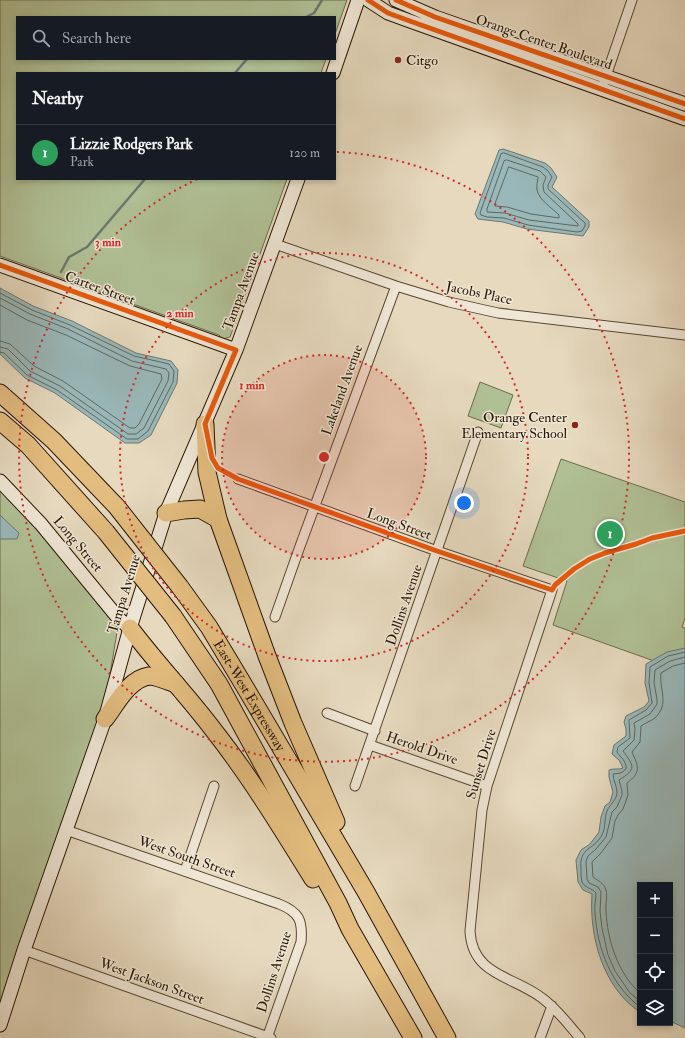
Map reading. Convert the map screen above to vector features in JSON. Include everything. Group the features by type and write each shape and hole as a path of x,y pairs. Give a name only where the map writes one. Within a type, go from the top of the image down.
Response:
{"highway":[{"name":"East-West Expressway","path":"0,393 54,441 117,507 180,587 217,640 366,892 447,1038"},
{"name":"East-West Expressway","path":"0,421 28,446 106,532 173,616 219,684 334,896 350,929 413,1038"},
{"path":"205,424 207,472 218,519 267,656 293,723 366,892"},
{"path":"166,513 184,510 200,510 218,519"},
{"path":"130,628 144,647 216,732 250,781 331,910 350,929"},
{"path":"105,718 130,686 137,680 150,676 176,684"}],"street":[{"path":"333,72 358,0"},
{"name":"Orange Center Boulevard","path":"368,0 388,13 606,76 685,104"},
{"name":"Orange Center Boulevard","path":"396,0 601,89 685,119"},
{"path":"601,89 632,0"},
{"name":"Tampa Avenue","path":"0,1025 24,950 105,718 130,628 166,513 236,350 298,180"},
{"name":"Jacobs Place","path":"275,244 396,286 450,302 498,313 685,335"},
{"name":"Carter Street","path":"0,265 236,350"},
{"name":"Lakeland Avenue","path":"275,617 396,286"},
{"name":"Dollins Avenue","path":"356,786 478,432"},
{"name":"Long Street","path":"238,479 437,551 552,590"},
{"name":"Long Street","path":"0,481 41,524 119,619 130,628"},
{"name":"Sunset Drive","path":"552,590 487,786 482,810 470,931 470,941 475,952 491,971 540,996 552,1006"},
{"name":"Herold Drive","path":"327,713 375,731"},
{"name":"Herold Drive","path":"370,745 487,786"},
{"path":"185,871 214,786"},
{"name":"West South Street","path":"66,830 290,908 297,915"},
{"name":"Dollins Avenue","path":"269,1038 301,942 301,923 297,915"},
{"name":"West Jackson Street","path":"24,950 269,1038"},
{"path":"540,1038 552,1006 580,1038"}],"green space":[{"path":"0,0 347,0 336,31 336,16 16,16 16,60 326,60 321,72 16,72 16,180 287,180 230,337 223,339 219,335 0,256"},
{"path":"480,382 513,395 501,428 468,416"},
{"path":"561,459 685,502 685,618 682,627 685,628 685,672 553,625 567,581 523,566"},
{"path":"0,489 20,509 112,619 116,625 117,632 109,681 102,709 0,1005"}],"water":[{"path":"503,149 545,163 551,168 557,177 552,187 589,221 589,227 583,236 527,229 503,222 478,219 475,214 499,150"},
{"path":"0,288 33,306 72,321 136,353 171,361 178,370 177,383 151,435 139,443 125,443 55,393 25,378 0,354"},
{"path":"0,515 19,533 17,539 0,539"},
{"path":"685,648 685,1028 673,1022 673,882 637,882 637,1010 627,1002 616,989 601,960 593,927 592,894 583,890 578,882 576,860 581,850 590,844 599,832 601,817 605,806 610,802 613,792 609,777 609,770 623,768 619,760 612,754 614,745 626,736 624,722 626,716 644,707 649,701 645,683 646,664 667,652"}],"waterway":[{"path":"308,16 314,13 322,0"},
{"path":"236,72 246,60"},
{"path":"61,272 69,257 87,247 144,180"}],"cycle path":[{"path":"368,0 388,13 685,119"},
{"path":"396,0 435,17 685,104"},
{"path":"0,265 236,350 205,424 212,458 218,468 238,479 437,551 552,590 555,585 574,569 590,559 652,538 685,531"}],"place":[{"name":"Citgo","path":"398,60"},
{"name":"Orange Center Elementary School","path":"575,425"},
{"name":"Lizzie Rodgers Park","path":"610,534"}]}
